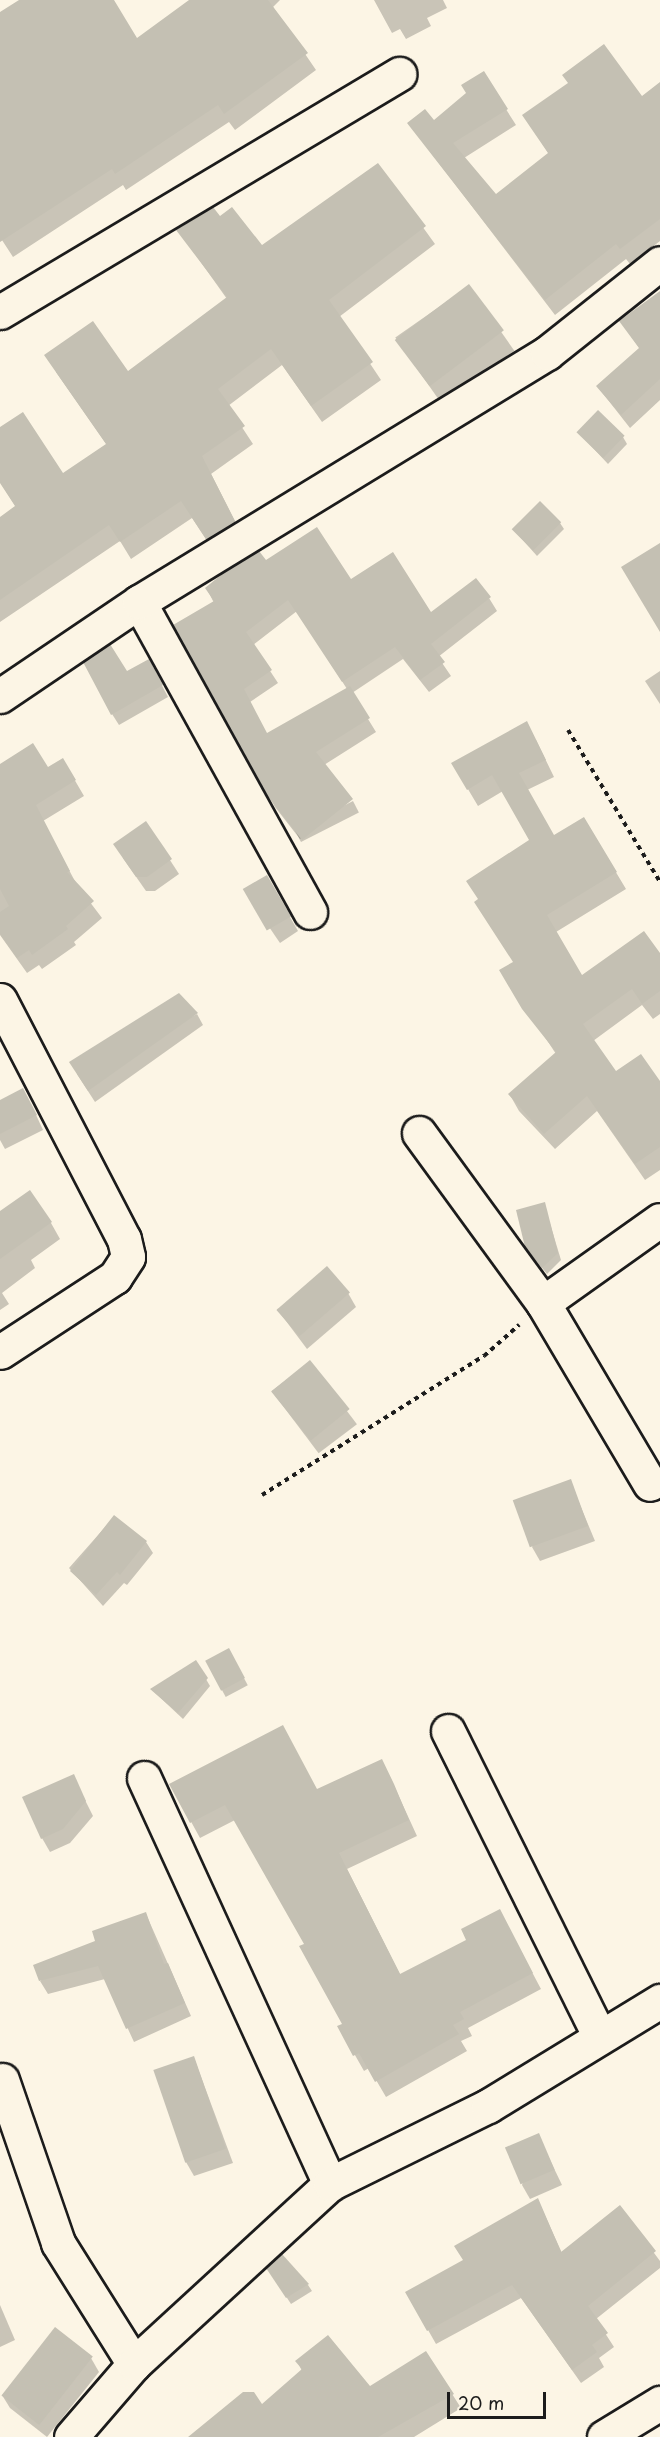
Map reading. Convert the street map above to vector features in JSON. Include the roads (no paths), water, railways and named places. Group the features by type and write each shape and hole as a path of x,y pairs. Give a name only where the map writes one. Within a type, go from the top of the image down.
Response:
{"street":[{"path":"0,312 399,74"},
{"path":"0,696 139,602 547,353 660,263"},
{"path":"139,602 310,912"},
{"path":"0,1000 124,1239 128,1257 115,1277 0,1352"},
{"path":"418,1133 543,1303 650,1484"},
{"path":"543,1303 660,1220"},
{"path":"448,1731 599,2035"},
{"path":"144,1778 330,2184"},
{"path":"71,2437 134,2364 330,2184 488,2106 599,2035 660,2001"},
{"path":"2,2080 58,2243 134,2364"},
{"path":"604,2437 660,2403"}]}
